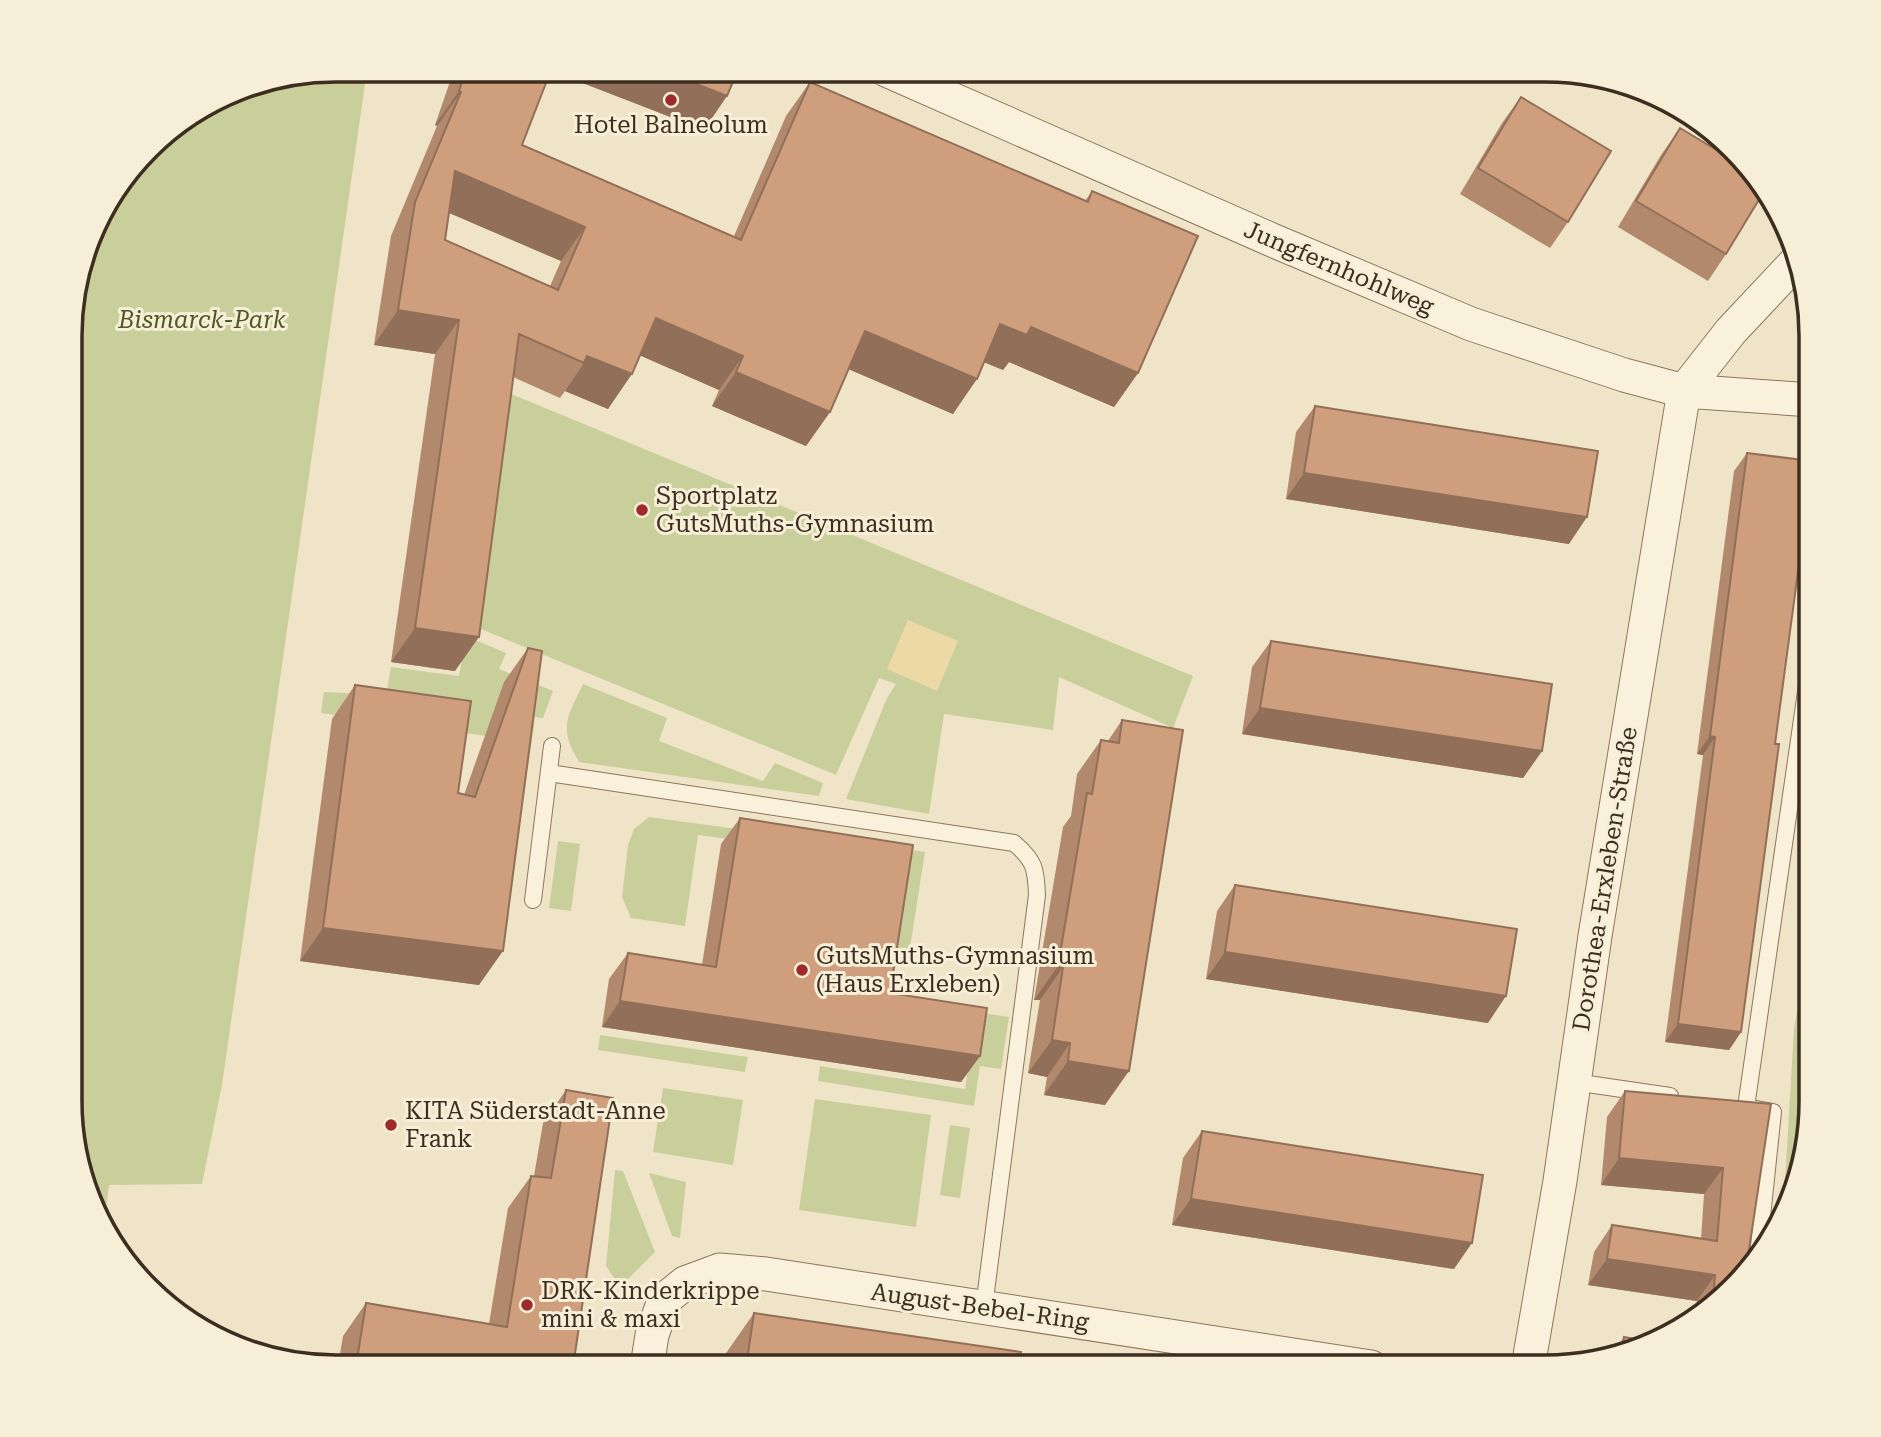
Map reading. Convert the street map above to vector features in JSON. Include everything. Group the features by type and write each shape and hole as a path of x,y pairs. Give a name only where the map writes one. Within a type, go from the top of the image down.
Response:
{"street":[{"name":"Jungfernhohlweg","path":"913,82 1272,240 1471,324 1624,375 1684,391 1799,399"},
{"path":"1684,391 1731,331 1789,269"},
{"name":"Dorothea-Erxleben-Straße","path":"1530,1355 1684,391"},
{"name":"August-Bebel-Ring","path":"649,1355 652,1335 664,1300 685,1283 720,1270 1294,1355"}],"lane":[{"path":"1760,1235 1773,1112 1740,1106 1799,733"},
{"path":"533,900 552,746"},
{"path":"549,773 1014,843 1029,856 1036,871 1037,895 984,1307"},
{"path":"1574,1082 1680,1098"}],"green space":[{"name":"Bismarck-Park","path":"365,82 222,1085 202,1184 109,1185 106,1209 87,1150 82,1100 82,337 87,287 108,224 125,195 145,169 169,145 195,125 224,108 271,91 304,84"},
{"name":"Sportplatz GutsMuths-Gymnasium","path":"509,393 1193,676 1173,728 1059,677 1053,730 944,714 929,814 846,799 887,698 896,684 879,678 836,775 476,627"},
{"path":"466,636 506,653 499,669 553,691 543,718 535,717 528,769 512,765 516,740 321,713 324,692 386,695 391,667 459,676"},
{"path":"583,684 667,718 659,741 763,781 775,763 823,783 819,796 579,762 572,750 567,723"},
{"path":"649,817 796,837 795,848 698,835 685,926 631,918 622,897 628,845 634,829"},
{"path":"558,841 580,844 571,911 549,908"},
{"path":"905,849 925,852 907,967 887,963"},
{"path":"1799,1001 1797,1133 1785,1182 1794,1029"},
{"path":"940,1006 1009,1017 1001,1069 980,1066 974,1106 818,1081 820,1066 965,1089 974,1032"},
{"path":"600,1035 748,1057 745,1072 598,1050"},
{"path":"663,1088 743,1100 733,1165 653,1152"},
{"path":"815,1099 931,1115 916,1227 799,1210"},
{"path":"950,1125 970,1128 960,1198 940,1195"},
{"path":"615,1170 623,1171 655,1252 627,1280 614,1278 606,1266"},
{"path":"649,1173 686,1182 680,1238 672,1236"}],"sand":[{"path":"908,620 958,641 937,691 887,669"}],"building":[{"path":"462,82 546,82 522,145 741,240 810,82 1088,202 1092,191 1198,236 1138,373 1031,327 1027,335 1000,324 977,379 865,331 830,412 736,372 743,356 656,318 632,374 587,356 584,363 519,334 479,637 415,628 459,320 398,310 415,202 461,92","holes":["455,171 585,227 558,290 445,240"]},
{"path":"691,82 733,82 727,96"},
{"path":"1521,97 1611,151 1568,222 1478,168"},
{"path":"1680,128 1718,151 1736,169 1759,200 1726,254 1636,201"},
{"path":"1315,406 1598,451 1587,517 1304,473"},
{"path":"1747,453 1799,460 1799,564 1775,744 1779,744 1741,1032 1678,1024 1715,737 1710,736"},
{"path":"1271,641 1552,684 1542,751 1260,708"},
{"path":"528,648 542,651 503,951 323,928 355,685 471,701 458,793 475,797"},
{"path":"1122,720 1183,730 1129,1071 1068,1061 1070,1043 1052,1040 1063,967 1058,966 1087,793 1092,794 1101,740 1119,743"},
{"path":"740,818 913,845 890,993 987,1008 980,1056 620,1001 628,953 716,967"},
{"path":"1235,885 1517,929 1506,996 1225,952"},
{"path":"566,1090 613,1098 575,1355 358,1355 366,1303 507,1327 531,1176 551,1178"},
{"path":"1625,1091 1771,1104 1749,1251 1714,1290 1715,1275 1607,1259 1612,1225 1717,1241 1723,1168 1619,1158"},
{"path":"1202,1131 1483,1175 1472,1243 1191,1199"},
{"path":"754,1313 1021,1352 1021,1355 748,1355"}],"place":[{"name":"Hotel Balneolum","path":"671,100"},
{"name":"Sportplatz GutsMuths-Gymnasium","path":"642,510"},
{"name":"GutsMuths-Gymnasium (Haus Erxleben)","path":"802,970"},
{"name":"KITA Süderstadt-Anne Frank","path":"391,1125"},
{"name":"DRK-Kinderkrippe mini & maxi","path":"527,1305"}]}
